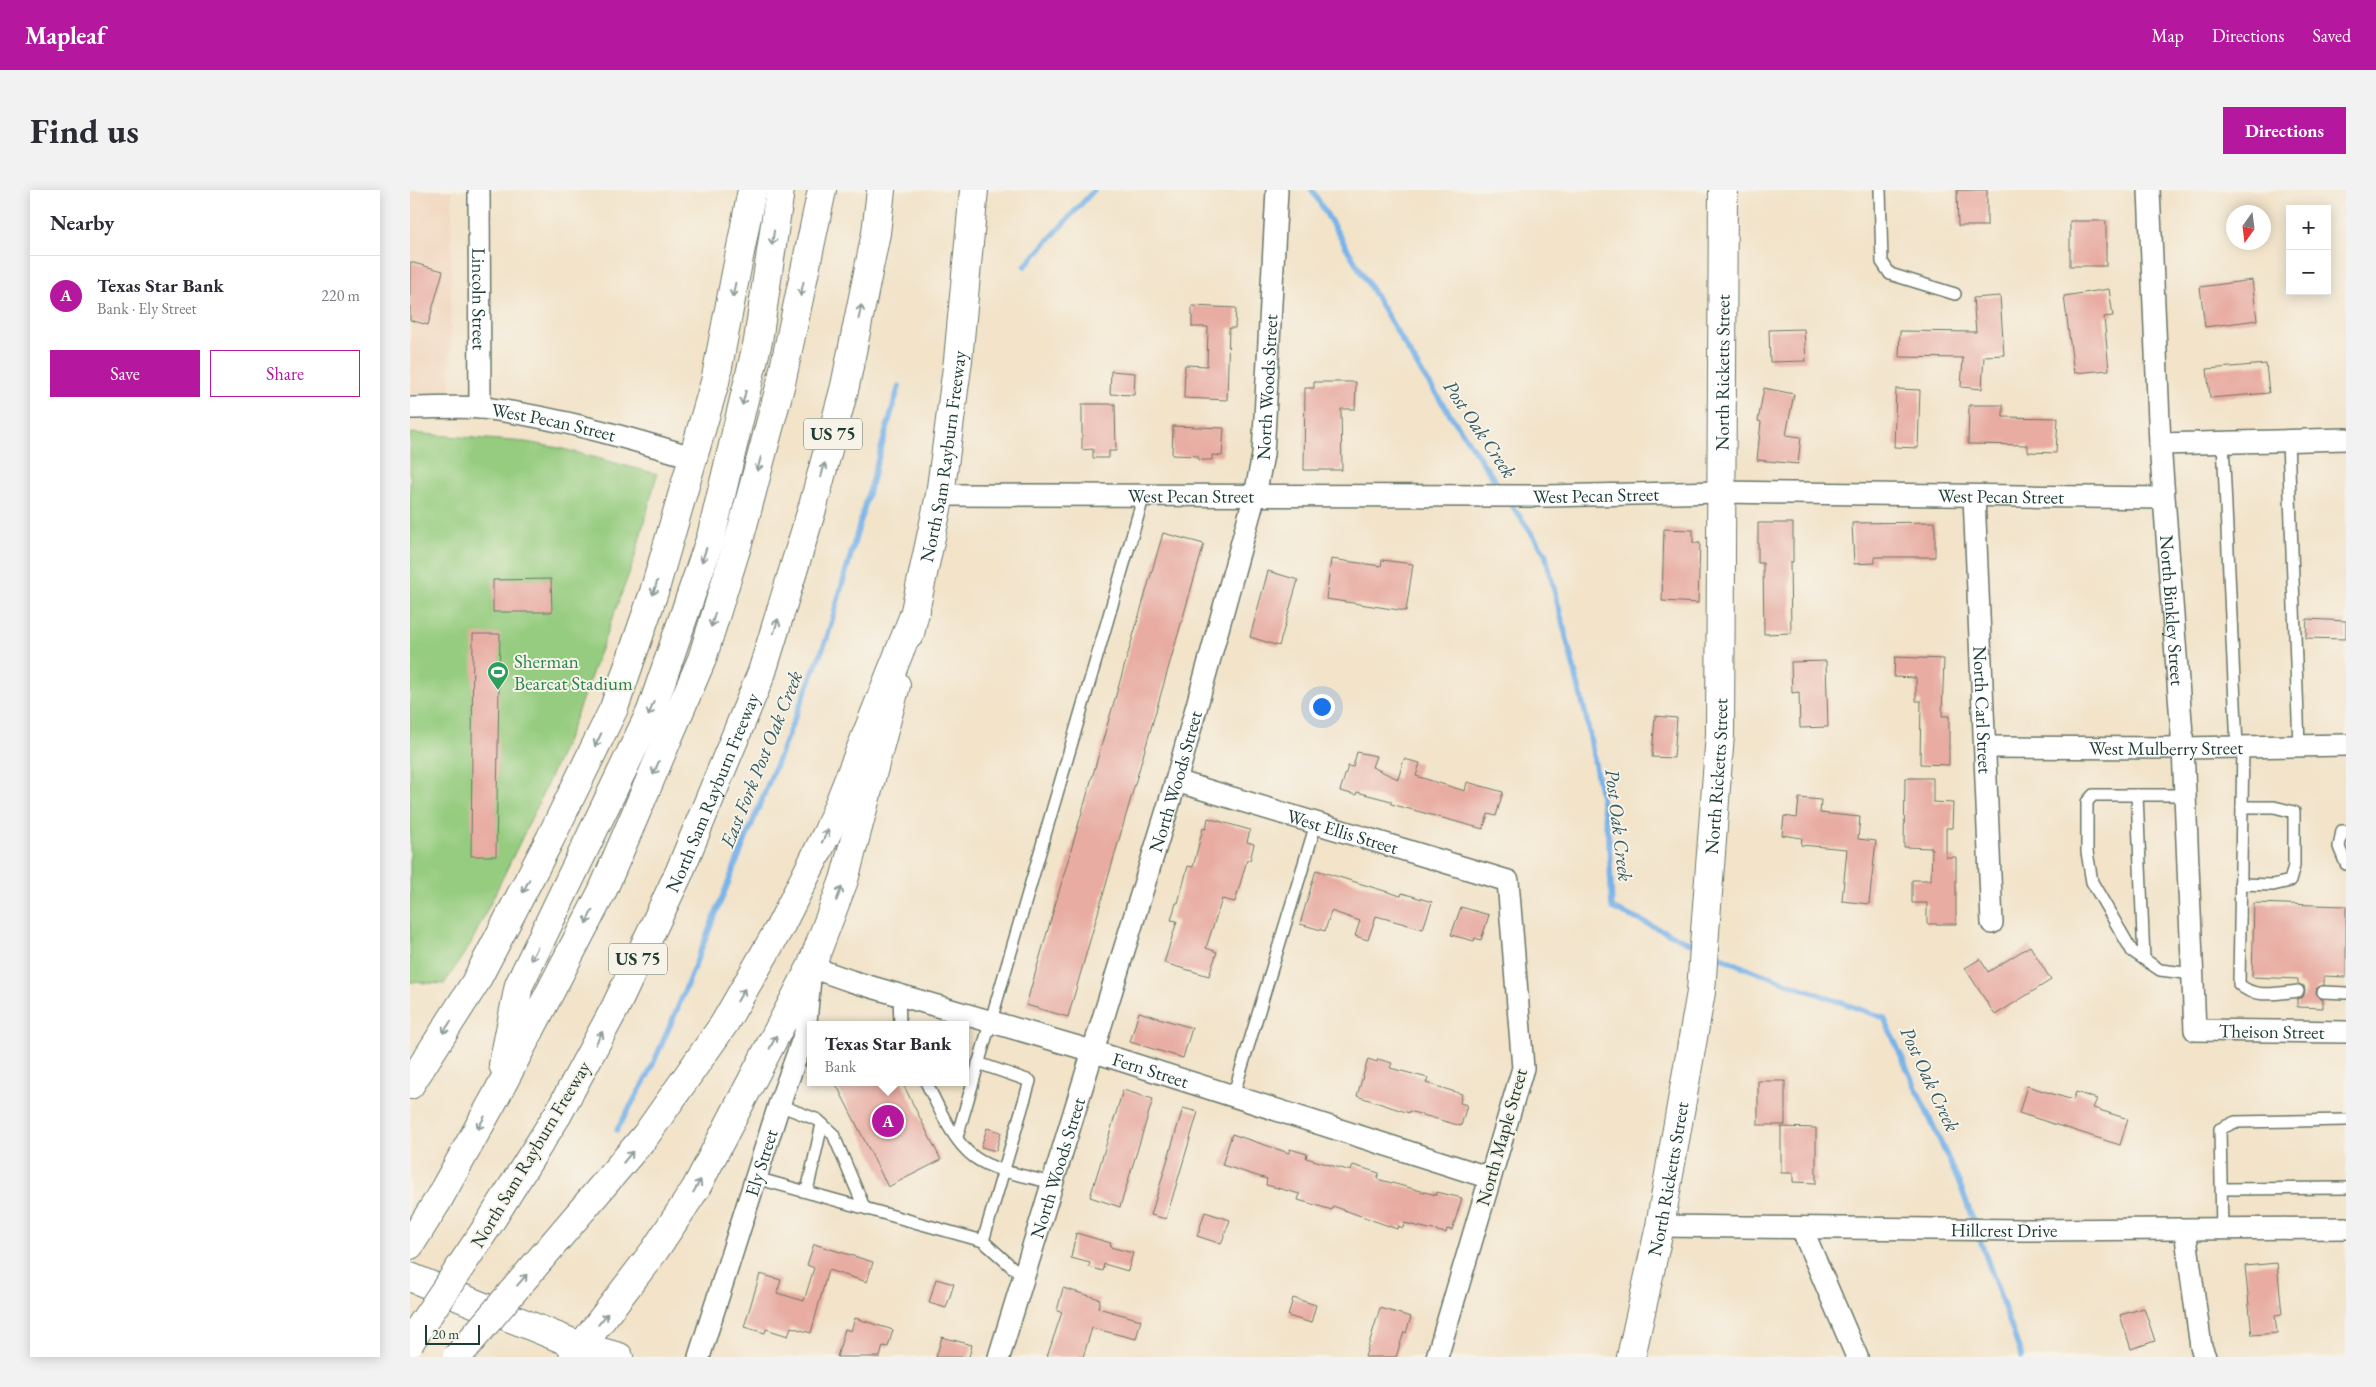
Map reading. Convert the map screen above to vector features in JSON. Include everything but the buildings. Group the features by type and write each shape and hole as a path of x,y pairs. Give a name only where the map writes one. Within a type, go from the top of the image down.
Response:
{"main road":[{"path":"410,1085 475,983 550,839 614,708 654,592 695,458 715,382 752,190"},
{"path":"496,1096 519,984 651,711 711,536 758,341 780,190"},
{"path":"410,1245 437,1202 496,1096 602,892 702,659 740,533 781,383 822,190"},
{"name":"North Sam Rayburn Freeway","path":"410,1342 485,1230 558,1114 616,1006 679,873 762,672 814,506 845,386 876,233 881,190"},
{"name":"North Sam Rayburn Freeway","path":"577,1351 650,1257 696,1188 811,966 844,880 916,610 940,496 958,360 974,190"},
{"name":"North Ricketts Street","path":"1631,1357 1660,1226 1701,992 1706,932 1720,734 1723,190"},
{"path":"457,1357 646,1135 724,1024 780,927 828,831 881,703 916,610"},
{"path":"410,1277 577,1351 619,1357"}],"street":[{"name":"Lincoln Street","path":"479,190 480,408"},
{"name":"North Woods Street","path":"999,1357 1176,782 1255,495 1263,455 1277,190"},
{"name":"North Binkley Street","path":"2150,190 2160,444 2183,748 2195,1030"},
{"name":"West Pecan Street","path":"410,408 480,408 534,415 609,432 695,458"},
{"path":"2160,444 2346,439"},
{"name":"West Pecan Street","path":"940,496 1479,494 1546,496 1721,492 2164,498"},
{"name":"North Carl Street","path":"1974,496 1992,923"},
{"name":"West Mulberry Street","path":"1986,747 2183,748 2346,744"},
{"name":"West Ellis Street","path":"1176,782 1508,881"},
{"name":"North Maple Street","path":"1437,1357 1523,1068 1508,881"},
{"name":"Fern Street","path":"811,966 899,995 1092,1051 1490,1178"},
{"name":"Ely Street","path":"699,1357 779,1105 805,1034 811,966"},
{"name":"Theison Street","path":"2195,1030 2346,1032"},
{"name":"Hillcrest Drive","path":"1660,1226 1945,1230 2346,1228"},
{"path":"1802,1229 1857,1357"},
{"path":"2185,1230 2201,1347 2205,1357"}],"lane":[{"path":"1880,190 1882,262 1890,274 1955,294"},
{"path":"2288,440 2299,746"},
{"path":"2222,442 2242,807 2239,984 2245,991 2261,994 2298,992"},
{"path":"957,1137 1144,495"},
{"path":"2137,795 2144,959"},
{"path":"2185,795 2093,796 2087,802 2087,852 2092,882 2132,951 2160,970 2193,974"},
{"path":"2240,884 2273,885 2290,881 2294,866 2294,812 2274,807 2242,807"},
{"path":"1233,1096 1316,824"},
{"path":"2346,831 2342,832 2338,847 2346,864"},
{"path":"2324,992 2346,992"},
{"path":"899,995 900,1021"},
{"path":"978,1063 1030,1081 983,1241"},
{"path":"928,1086 948,1127 973,1157 1004,1170 1052,1183"},
{"path":"779,1105 818,1120 833,1134 864,1207"},
{"path":"2222,1230 2220,1129 2235,1122 2346,1120"},
{"path":"807,1191 822,1124"},
{"path":"756,1178 983,1241 1012,1267 1024,1275"},
{"path":"2222,1189 2346,1188"}],"shaded area":[{"path":"410,190 452,190 450,393 410,394"}],"green space":[{"name":"Sherman Bearcat Stadium","path":"410,433 525,442 559,448 657,474 634,560 569,735 534,813 471,943 444,984 410,982"}],"waterway":[{"name":"East Fork Post Oak Creek","path":"1025,266 1094,190"},
{"name":"Post Oak Creek","path":"1312,190 1420,370 1502,491"},
{"name":"East Fork Post Oak Creek","path":"617,1130 648,1075 676,1012 827,638 899,386"},
{"name":"Post Oak Creek","path":"1509,501 1545,553 1586,716 1609,840 1612,908 1697,946"},
{"name":"Post Oak Creek","path":"1712,953 1743,967 1884,1018 1961,1187 1975,1226"},
{"name":"Post Oak Creek","path":"1978,1234 2022,1357"}],"place":[{"name":"Sherman Bearcat Stadium","path":"498,691"},
{"name":"Texas Star Bank","path":"888,1121"}]}
